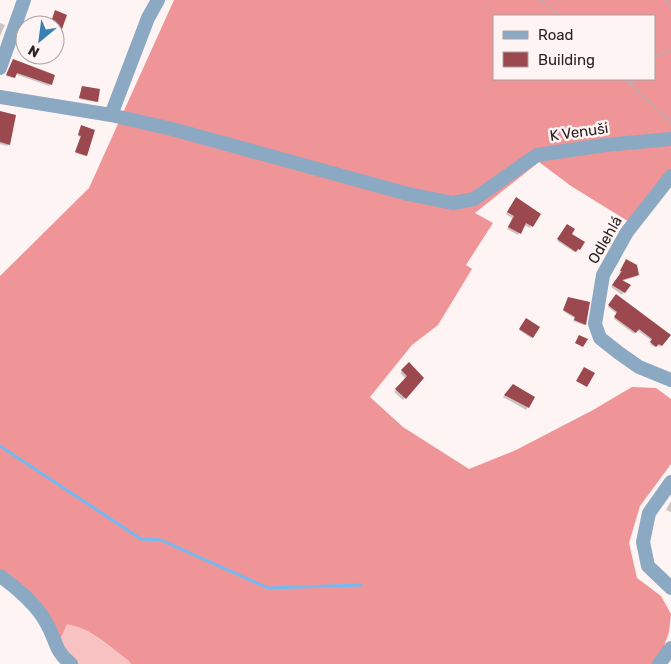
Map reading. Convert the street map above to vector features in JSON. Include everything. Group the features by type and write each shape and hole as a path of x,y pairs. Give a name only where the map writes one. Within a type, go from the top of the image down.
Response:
{"street":[{"path":"0,68 24,0"},
{"path":"0,97 111,115 148,18 158,0"},
{"name":"K Venuši","path":"111,115 408,194 453,203 474,199 537,155 605,145 671,139"},
{"name":"Odlehlá","path":"671,176 626,232 603,274 595,324 600,338 619,353 639,367 671,380"},
{"path":"671,482 649,513 643,542 648,566 671,588"},
{"path":"0,576 18,588 46,623 60,655 71,664"},
{"path":"658,664 671,648"}],"path":[{"path":"541,0 558,15"},
{"path":"666,0 671,8"},
{"path":"656,57 659,53 671,51"},
{"path":"626,80 671,122"},
{"path":"630,84 634,80"}],"shaded area":[{"path":"174,0 671,0 671,181 634,225 571,186 539,162 475,213 493,223 466,265 472,269 438,325 412,345 370,397 403,427 469,469 516,450 593,410 632,387 656,388 671,399 671,464 640,506 629,543 637,578 661,596 671,614 669,632 658,664 131,664 100,639 76,626 67,624 60,640 32,606 0,583 0,276 89,188"},
{"path":"67,623 92,634 131,664 77,664 60,640"}],"building":[{"path":"55,10 67,15 65,21 65,15 53,15"},
{"path":"13,59 15,60 15,65 29,65 55,75 52,85 17,73 15,78 6,75"},
{"path":"82,86 100,89 98,102 79,98"},
{"path":"0,111 16,115 10,145 0,142"},
{"path":"81,125 95,130 87,156 75,152 81,136 78,135"},
{"path":"516,197 541,214 533,227 526,223 521,234 508,227 514,216 507,212"},
{"path":"567,224 575,229 572,234 585,242 580,250 578,249 576,252 557,239"},
{"path":"626,259 637,265 639,275 622,280 631,285 625,293 612,285 622,271 620,271"},
{"path":"616,294 671,335 662,346 659,344 656,347 650,342 652,339 639,329 636,333 614,317 617,312 608,305"},
{"path":"568,297 590,302 586,325 574,320 575,317 563,310"},
{"path":"526,318 540,327 533,338 519,329"},
{"path":"579,335 588,339 583,347 575,343"},
{"path":"409,362 424,378 406,399 395,389 407,376 401,370"},
{"path":"584,367 595,373 587,387 576,381"},
{"path":"513,384 535,397 529,408 504,395"}],"waterway":[{"path":"0,446 141,539 161,540 268,588 361,585"}]}
